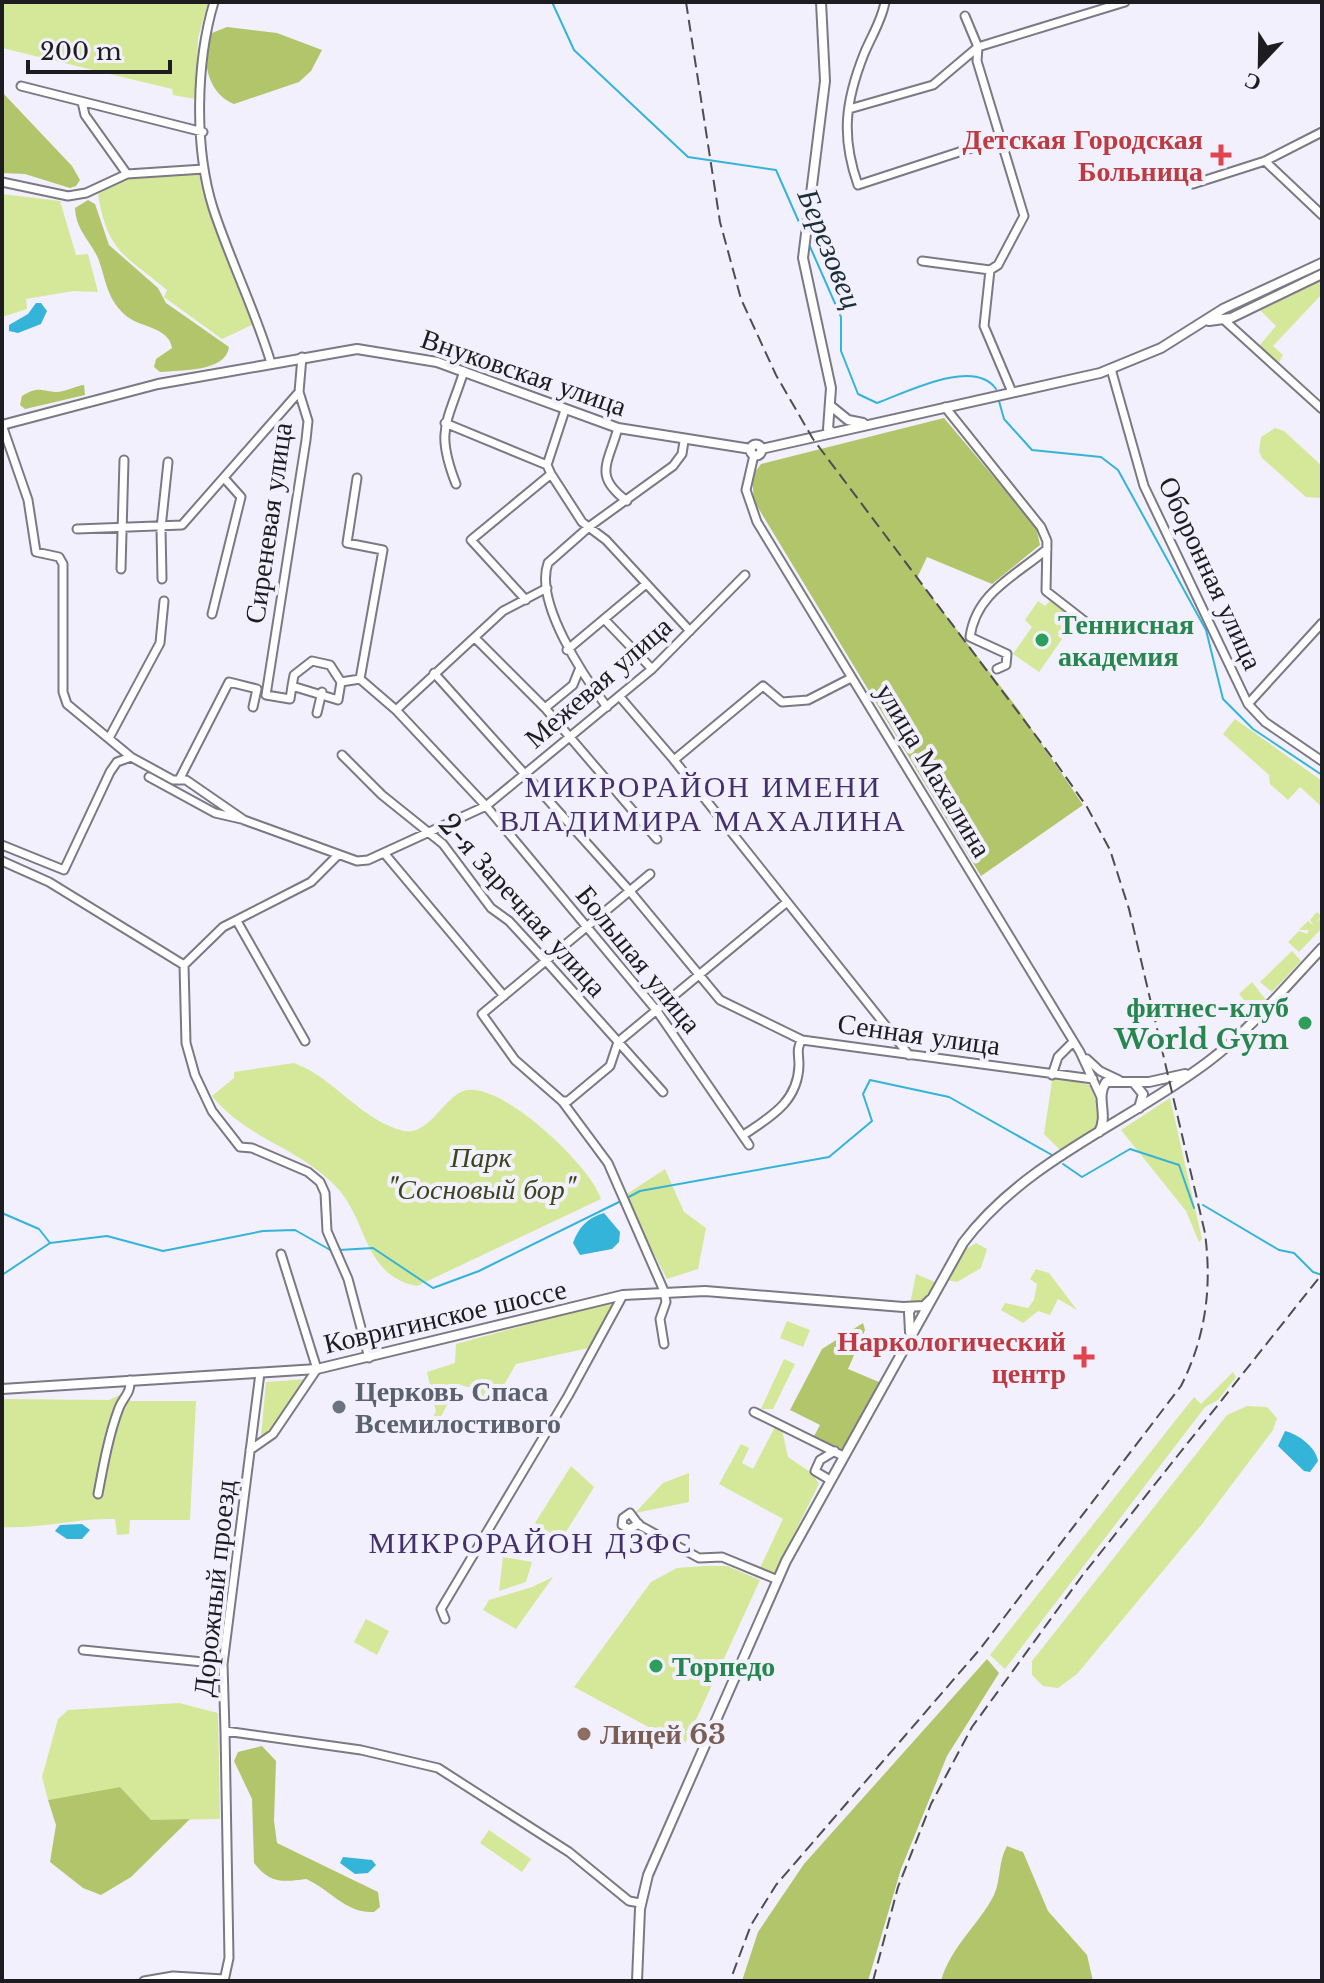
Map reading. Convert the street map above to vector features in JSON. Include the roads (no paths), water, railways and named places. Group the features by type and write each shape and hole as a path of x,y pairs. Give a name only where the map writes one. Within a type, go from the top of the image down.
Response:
{"main road":[{"path":"821,2 825,49 824,108 803,258 833,425 848,420 868,424"},
{"path":"1285,286 1322,263"},
{"path":"1222,315 1285,286 1322,274"},
{"name":"Внуковская улица","path":"2,425 158,384 302,357 371,349 416,357 464,371 618,428 755,451 833,425 868,424 1111,369 1161,348 1222,315"},
{"path":"637,1981 640,1903 648,1875 778,1580 830,1480 839,1454 909,1337 916,1314 930,1300 963,1243 988,1212 1038,1172 1128,1116 1220,1052 1322,948"},
{"path":"1098,1134 1105,1117 1101,1100 1106,1082 1119,1080 1134,1083 1194,1072"},
{"path":"1134,1083 1143,1094 1138,1109"},
{"path":"1101,1100 1115,1114 1128,1116"},
{"name":"Ковригинское шоссе","path":"2,1389 317,1369 623,1295 664,1291 705,1291 896,1307 916,1314"}],"street":[{"path":"214,2 201,51 204,169 214,209 271,363"},
{"path":"885,2 854,80 845,119 847,153 858,185 999,139"},
{"path":"849,109 933,85 978,47 1125,2"},
{"path":"922,261 990,270 998,265 1024,216 977,61 978,47 965,16"},
{"path":"21,86 203,132"},
{"path":"82,102 85,115 127,174"},
{"path":"1193,184 1269,159 1322,132"},
{"path":"1269,159 1322,215"},
{"path":"2,182 68,196 86,193 127,174 204,169"},
{"path":"990,270 984,326 1012,392"},
{"path":"1222,315 1322,409"},
{"name":"Сиреневая улица","path":"292,686 290,699 266,695 306,440 308,421 299,392 302,357"},
{"name":"Оборонная улица","path":"1111,369 1144,486 1248,704 1265,722 1322,761"},
{"path":"456,484 443,449 445,423 464,371"},
{"path":"77,529 121,530 182,525 299,392"},
{"path":"945,407 1041,527 1047,549 1046,591 1091,626"},
{"path":"565,410 547,465 551,474 576,514 690,631"},
{"path":"445,423 547,465"},
{"path":"2,425 28,500 36,552 59,557 63,564 64,700 131,757 179,780 186,780 244,820"},
{"path":"618,428 605,475 608,485 627,501"},
{"path":"607,707 567,650 547,588 548,563 590,526 673,466 682,454 684,441"},
{"name":"улица Махалина","path":"755,451 746,490 754,516 1080,1052 1101,1100"},
{"path":"121,569 124,460"},
{"path":"162,579 161,528 168,462"},
{"path":"526,600 471,540 551,474"},
{"path":"212,614 241,497 224,478"},
{"path":"341,682 360,679 383,550 347,543 357,478"},
{"path":"997,669 1006,665 1007,654 970,637 972,627 989,593 1047,549"},
{"name":"Межевая улица","path":"244,820 338,855 363,861 486,806 652,669 745,575"},
{"path":"567,650 646,584"},
{"path":"396,710 503,611 547,588"},
{"path":"109,738 160,643 164,601"},
{"path":"605,620 652,669"},
{"path":"1248,704 1322,623"},
{"path":"476,639 572,737 657,839"},
{"path":"312,661 330,665 341,682 338,700 326,698 322,692 292,686 294,675 312,661"},
{"path":"545,708 573,685 579,670"},
{"name":"Сенная улица","path":"434,673 527,773 720,1000 802,1040 1093,1079"},
{"path":"674,760 763,686 782,702 808,700 851,678"},
{"name":"Большая улица","path":"360,679 396,710 486,806 657,1011 745,1134 749,1145"},
{"path":"179,780 229,682 257,689 253,707"},
{"path":"317,713 322,692"},
{"path":"620,697 674,760 909,1055"},
{"name":"2-я Заречная улица","path":"342,755 391,803 431,832 491,908 509,921 663,1092"},
{"path":"2,845 64,870 110,772 117,762 131,757"},
{"path":"149,777 215,813 244,820"},
{"path":"384,853 504,996"},
{"path":"338,855 311,882 238,923 223,927 184,965 186,1043 202,1092 217,1119 240,1147 252,1148 308,1172 320,1182 325,1193 327,1231 348,1279 369,1358"},
{"path":"2,861 49,882 184,965"},
{"path":"650,874 628,889 482,1014 515,1060 562,1101 608,1163 664,1291 666,1302 660,1319 664,1344"},
{"path":"562,1101 568,1101 601,1076 610,1066 618,1042 701,977 787,902"},
{"path":"238,923 305,1041"},
{"path":"745,1134 784,1106 796,1085 798,1046 802,1040"},
{"path":"1052,1075 1058,1057 1073,1042"},
{"path":"1080,1052 1100,1071 1119,1080"},
{"path":"250,1450 273,1434 317,1369 281,1254"},
{"path":"445,1619 441,1609 447,1597 604,1335 623,1295"},
{"name":"Дорожный проезд","path":"260,1373 223,1664 225,1731 361,1750 438,1768 569,1852 629,1901 640,1903"},
{"path":"98,1494 120,1406 131,1389 130,1380"},
{"path":"754,1412 839,1454"},
{"path":"830,1480 815,1471 820,1460 839,1454"},
{"path":"639,1524 699,1558 722,1557 778,1580"},
{"path":"83,1650 223,1664"},
{"path":"144,1981 173,1976 224,1980 229,1958 225,1731"}],"water":[{"path":"36,303 41,303 47,311 41,324 18,333 9,331 9,325 28,314"},
{"path":"604,1213 620,1232 619,1242 612,1249 580,1255 573,1243 578,1232 588,1220"},
{"path":"1285,1431 1301,1438 1314,1451 1318,1461 1310,1472 1304,1471 1278,1446"},
{"path":"82,1524 90,1530 82,1539 67,1539 55,1531 60,1525"},
{"path":"343,1857 372,1860 376,1865 368,1873 355,1874 340,1863"}],"waterway":[{"name":"Березовец","path":"552,2 574,50 688,157 776,170 802,229"},
{"name":"Березовец","path":"808,242 841,317 841,351 858,394 877,403 939,380 972,376 986,380 996,389"},
{"name":"Березовец","path":"999,401 1004,419 1032,450 1101,457 1118,470 1206,630 1223,699 1253,729 1322,775"},
{"path":"627,1198 640,1191 829,1157 872,1121 863,1094 870,1080 949,1097 1052,1155"},
{"path":"1063,1164 1082,1177 1130,1149 1179,1165 1194,1208"},
{"path":"339,1250 373,1248 433,1288 479,1271 621,1201"},
{"path":"1203,1205 1279,1250 1294,1253 1313,1272 1322,1275"},
{"path":"2,1213 39,1229 50,1243 107,1236 163,1251 263,1231 295,1230 332,1251"},
{"path":"2,1275 50,1243"}],"railway":[{"path":"686,2 720,222 741,299 776,375 813,439 1051,756 1087,807 1110,850 1129,909 1205,1233 1208,1273 1201,1330 1181,1386 980,1649 776,1885 751,1925 730,1981"},
{"path":"873,1981 898,1887 931,1804 972,1727 1082,1576 1322,1274"}],"place":[{"name":"Детская Городская Больница","path":"1221,155"},
{"name":"Теннисная академия","path":"1042,640"},
{"name":"фитнес-клуб World Gym","path":"1305,1023"},
{"name":"Наркологический центр","path":"1084,1357"},
{"name":"Церковь Спаса Всемилостивого","path":"339,1407"},
{"name":"Торпедо","path":"656,1666"},
{"name":"Лицей 63","path":"584,1734"}],"district":[{"name":"МИКРОРАЙОН ИМЕНИ ВЛАДИМИРА МАХАЛИНА","path":"703,804"},
{"name":"МИКРОРАЙОН ДЗФС","path":"531,1543"}],"park label":[{"name":"Парк \"Сосновый бор\"","path":"481,1173"}]}
